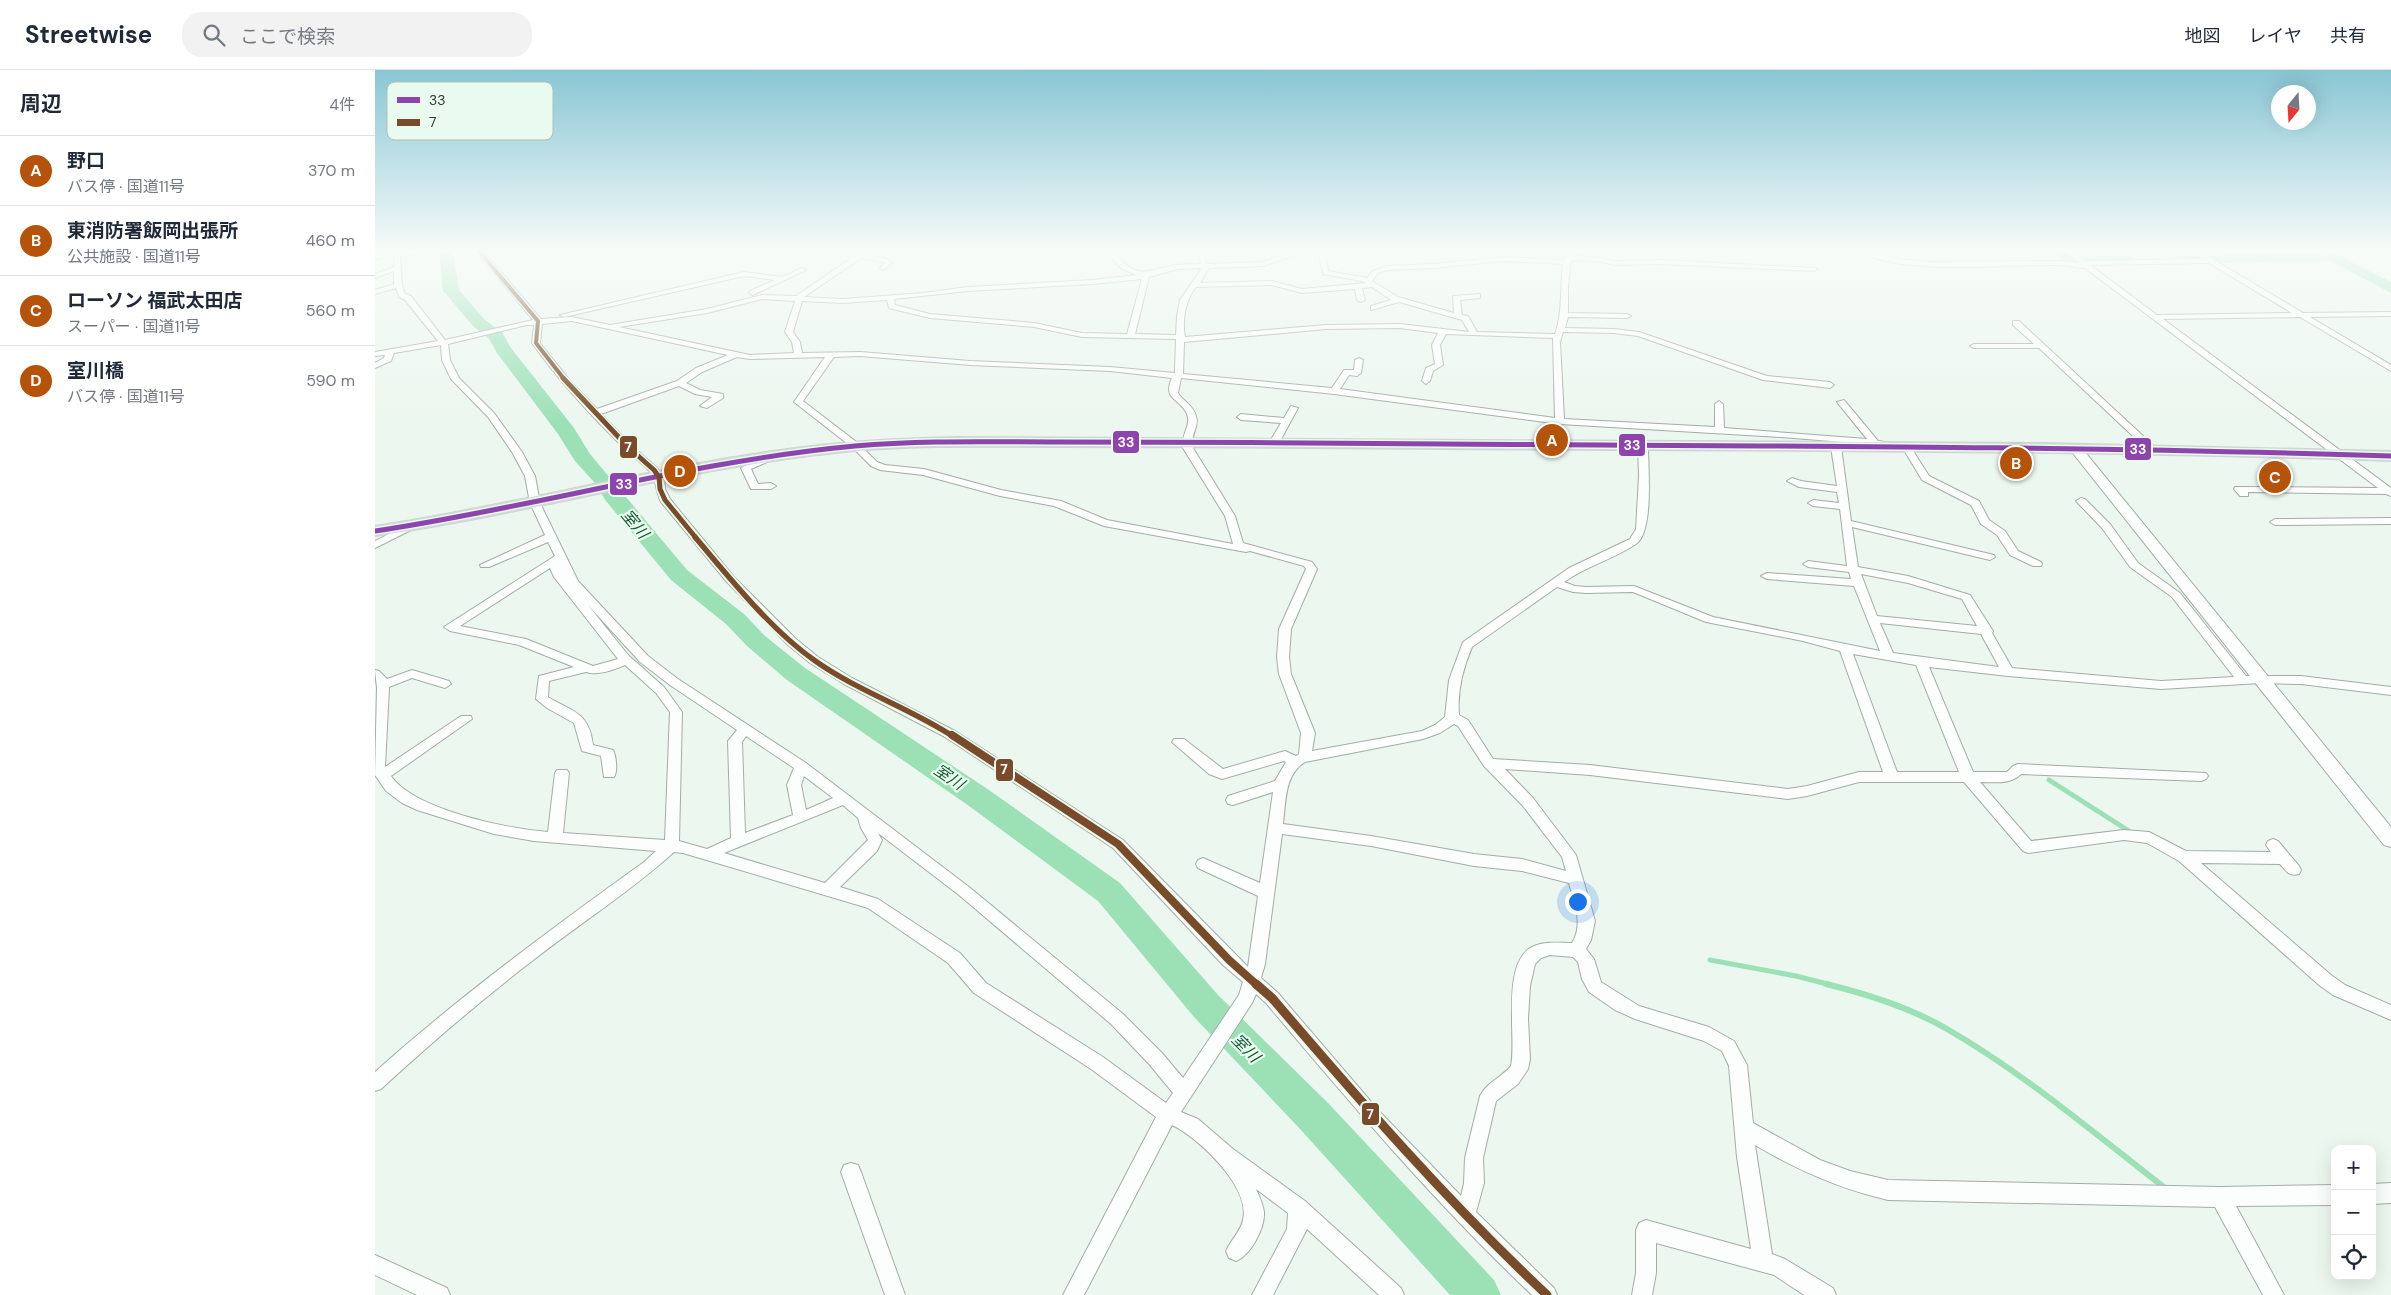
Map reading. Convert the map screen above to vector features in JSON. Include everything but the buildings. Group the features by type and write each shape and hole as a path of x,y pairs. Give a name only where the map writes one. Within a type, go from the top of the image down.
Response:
{"highway":[{"path":"375,531 411,526 775,455 856,446 927,443 1186,442 2075,449 2391,456"}],"street":[{"path":"375,1083 434,1030 505,973 649,866 672,845 676,712 661,690 625,660 558,575 550,537 530,476 517,452 491,415 455,379 446,360 446,342 417,308"},
{"path":"522,308 533,322 536,343 568,384 655,478 675,513 730,579 792,642 815,660 848,681 950,734 1118,844 1229,960 1272,998 1373,1117 1498,1249 1547,1295"},
{"path":"555,319 596,308"},
{"path":"571,314 619,322 690,308"},
{"path":"607,326 715,308"},
{"path":"797,308 789,332 795,342 798,356"},
{"path":"900,308 930,316 1034,325 1082,335 1181,339 1326,327 1399,326 1473,334 1614,331 1639,334 1766,378 1830,385"},
{"path":"1130,336 1137,308"},
{"path":"1073,1295 1168,1114 1246,998 1253,982 1281,784 1285,774 1300,759 1307,733 1285,674 1283,657 1285,629 1312,569 1308,564 1299,561 1239,545 1235,539 1230,517 1208,480 1197,466 1185,436 1193,422 1192,414 1175,396 1173,390 1173,384 1178,375 1181,339 1178,329 1182,308"},
{"path":"1431,308 1458,315 1468,321 1473,334"},
{"path":"1457,308 1458,315"},
{"path":"1560,421 1555,342 1560,333 1565,315 1565,308"},
{"path":"2144,308 2390,492"},
{"path":"2290,308 2391,369"},
{"path":"2156,317 2391,314"},
{"path":"1565,315 1627,316"},
{"path":"375,366 390,359 446,342 533,322 572,319 734,355 903,357 970,363 1110,369 1334,391 1560,421 1781,434 1874,442 1907,448 1925,478 1975,503 1985,522 2001,533 2013,553 2037,564"},
{"path":"2016,323 2153,450"},
{"path":"1426,381 1429,370 1439,365 1436,345 1443,332"},
{"path":"1974,346 2039,346"},
{"path":"375,354 390,359"},
{"path":"595,413 680,383 699,370 734,355"},
{"path":"831,355 798,402 847,442 856,446 874,464 883,468 924,472 1000,493 1057,503 1104,523 1236,549 1251,549"},
{"path":"1334,391 1347,372 1357,373 1359,360"},
{"path":"680,383 698,392 720,396 704,406"},
{"path":"1841,402 1874,442"},
{"path":"1719,404 1720,431"},
{"path":"1274,443 1294,408"},
{"path":"1241,417 1287,421"},
{"path":"1577,950 1583,940 1587,921 1564,847 1528,802 1489,763 1470,731 1463,723 1453,717 1451,705 1461,658 1467,646 1573,570 1624,547 1639,536 1644,476 1639,446 1624,426"},
{"path":"1837,447 1853,569 1888,657"},
{"path":"2075,449 2391,840"},
{"path":"771,486 754,487 746,468 775,455"},
{"path":"1792,481 1799,484 1842,490"},
{"path":"2244,494 2239,489 2390,492"},
{"path":"2081,501 2106,526 2133,565 2175,595 2241,680"},
{"path":"1813,503 1845,507"},
{"path":"2275,522 2391,521"},
{"path":"1847,523 1990,557"},
{"path":"375,545 411,526"},
{"path":"485,565 550,537"},
{"path":"556,559 573,582 644,659 674,682 801,766 964,891 1117,1019 1185,1088"},
{"path":"556,559 451,628 522,642 592,670 625,660"},
{"path":"1808,564 1853,569 1920,582 1966,597 1987,631 2008,672"},
{"path":"1767,576 1859,583"},
{"path":"1555,582 1573,589 1634,589 1710,620 1803,638 1845,649 1921,662 2008,672 2161,685 2260,679 2301,680 2391,691"},
{"path":"1873,619 1987,631"},
{"path":"1845,649 1892,778"},
{"path":"1921,662 1968,777 2028,848 2124,835 2144,836 2184,857 2325,980 2339,990 2391,1013"},
{"path":"587,668 543,679 542,699 569,711 579,720 587,732 587,748 608,753 609,774"},
{"path":"445,684 411,674 379,680 377,766 391,787 422,806 494,829 555,838 672,845 709,854 873,903 954,958 980,988 1097,1063 1168,1114 1191,1125 1226,1155 1298,1208 1393,1295"},
{"path":"1179,742 1214,771 1222,774 1285,756 1300,759 1423,735 1437,730 1453,717"},
{"path":"382,775 466,719"},
{"path":"738,841 735,741 745,729"},
{"path":"1489,763 1590,770 1773,793 1805,793 1843,780 1859,777 2010,777 2018,769 2201,776"},
{"path":"801,766 793,785 801,818"},
{"path":"555,838 562,773"},
{"path":"1233,800 1281,784"},
{"path":"709,854 844,799"},
{"path":"827,890 872,847 875,840 868,828 865,815"},
{"path":"1275,828 1371,841 1474,860 1521,865 1575,879"},
{"path":"2273,845 2293,870"},
{"path":"2184,857 2284,858"},
{"path":"1203,864 1267,893"},
{"path":"1465,1215 1474,1183 1474,1158 1489,1096 1512,1078 1519,1069 1521,1059 1522,987 1529,959 1535,952 1546,949 1577,950 1586,959 1590,979 1595,987 1621,1005 1635,1012 1709,1035 1728,1046 1738,1064 1746,1157 1763,1261"},
{"path":"1744,1128 1808,1163 1846,1179 1888,1190 2221,1197 2331,1194"},
{"path":"1226,1155 1252,1200 1255,1212 1252,1226 1236,1251"},
{"path":"851,1172 895,1295"},
{"path":"2376,1194 2391,1193"},
{"path":"2221,1197 2274,1295"},
{"path":"1262,1295 1297,1231 1298,1208"},
{"path":"1643,1295 1646,1273 1647,1230 1778,1266 1792,1274 1804,1285 1826,1295"},
{"path":"375,1266 440,1295"}],"waterway":[{"name":"室川","path":"466,308 479,323 496,336 503,349 567,432 582,457 679,575 735,619 756,641 796,674 979,798 1109,892 1206,1006 1315,1117 1479,1295"},
{"path":"2049,780 2132,833"},
{"path":"1710,960 1796,976 1831,985"},
{"path":"1826,984 1888,1002 1933,1021 1976,1046 2032,1085 2165,1188"}],"transit line":[{"name":"7","path":"527,308 538,321 536,343 568,384 627,446 654,470 659,477 660,489 665,500 730,579 792,642 814,660 848,681 950,734 1118,844 1229,960 1272,998 1373,1117 1498,1249 1547,1295"},
{"name":"33","path":"375,531 496,511 734,462 855,446 906,443 1211,442 2160,449 2391,456"}],"place":[{"name":"野口","path":"1552,440"},
{"name":"東消防署飯岡出張所","path":"2016,463"},
{"name":"室川橋","path":"680,471"},
{"name":"ローソン 福武太田店","path":"2275,477"}]}
